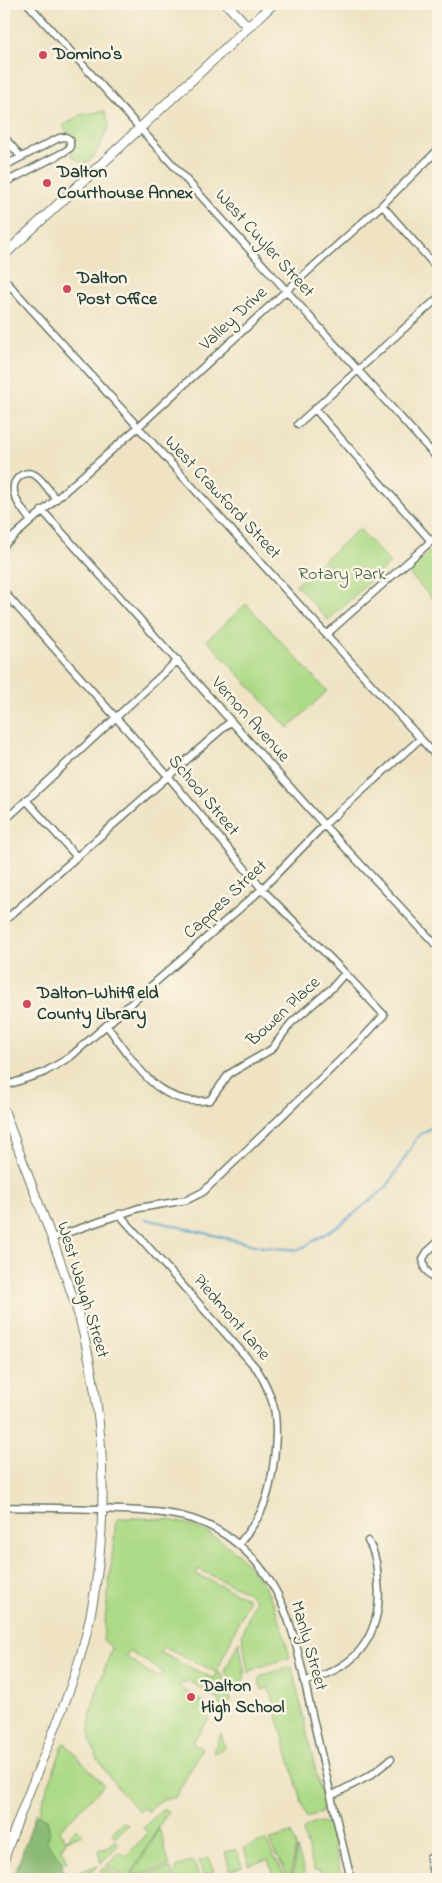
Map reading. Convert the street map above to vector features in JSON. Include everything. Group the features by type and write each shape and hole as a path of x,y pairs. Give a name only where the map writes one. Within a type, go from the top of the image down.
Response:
{"main road":[{"path":"227,4 248,26"},
{"path":"4,254 273,4"}],"street":[{"name":"West Cuyler Street","path":"28,4 438,459"},
{"path":"4,137 21,157"},
{"path":"4,166 59,138 66,137 70,140 70,148 64,152 4,183"},
{"name":"Valley Drive","path":"4,545 138,428 382,205 438,150"},
{"path":"382,205 438,269"},
{"name":"West Crawford Street","path":"4,279 420,739 437,754"},
{"path":"298,424 438,298"},
{"path":"316,409 431,541"},
{"path":"31,521 17,504 14,485 18,478 30,473 36,476 56,498"},
{"name":"Vernon Avenue","path":"42,510 324,825 438,947"},
{"path":"327,634 438,535"},
{"name":"School Street","path":"4,592 168,776 262,889 346,973 384,1015 361,1040 203,1192 181,1202 150,1205 119,1214"},
{"path":"4,821 178,660"},
{"path":"4,921 231,721"},
{"name":"Cappes Street","path":"4,1086 43,1073 70,1057 262,889 324,825 420,739"},
{"path":"26,800 77,857"},
{"name":"Bowen Place","path":"107,1026 146,1077 159,1090 179,1099 210,1100 229,1074 272,1049 291,1023 332,988 346,973"},
{"name":"West Waugh Street","path":"4,1110 80,1318 91,1368 102,1450 102,1509 95,1587 83,1646 67,1698 4,1860"},
{"path":"52,1238 119,1214"},
{"name":"Piedmont Lane","path":"119,1214 257,1369 265,1382 273,1405 275,1423 271,1481 262,1510 239,1544"},
{"path":"438,1242 427,1252 423,1259 425,1269 438,1284"},
{"name":"Manly Street","path":"4,1507 102,1509 178,1515 210,1525 239,1544 262,1568 288,1619 351,1879"},
{"path":"304,1682 341,1667 361,1649 369,1636 377,1613 379,1591 376,1557 368,1542"},
{"path":"331,1796 371,1775 391,1759"},
{"path":"430,1858 434,1879"}],"green space":[{"path":"105,111 109,126 94,157 84,164 71,156 76,138 65,130 63,126 80,115"},
{"name":"Rotary Park","path":"359,529 390,563 328,620 296,585"},
{"path":"438,544 438,605 408,572"},
{"path":"246,604 327,691 288,728 207,640"},
{"path":"119,1518 169,1520 202,1530 231,1548 244,1560 265,1587 283,1630 290,1658 259,1667 248,1673 242,1635 255,1600 249,1593 198,1569 196,1574 249,1599 217,1671 222,1675 231,1700 222,1716 219,1700 188,1680 185,1684 181,1682 179,1686 207,1705 209,1719 192,1743 202,1749 175,1798 160,1801 148,1812 144,1807 140,1812 107,1774 90,1740 90,1719 95,1698 112,1648 103,1640 116,1521","holes":["163,1647 216,1672 214,1679 161,1653","129,1651 163,1672 160,1677 150,1673 126,1657"]},
{"path":"239,1641 245,1676 234,1695 225,1671"},
{"path":"292,1667 324,1808 320,1813 306,1817 269,1688 262,1690 259,1680 262,1675"},
{"path":"221,1734 225,1747 214,1753 213,1751"},
{"path":"64,1742 104,1785 59,1831 66,1839 77,1828 83,1835 67,1839 62,1848 67,1864 62,1862 41,1841 40,1809"},
{"path":"162,1810 168,1811 129,1878 106,1866 121,1851 126,1856 148,1833 143,1828"},
{"path":"36,1813 47,1819 50,1833 46,1840 62,1862 64,1879 13,1879"},
{"path":"124,1821 128,1825 115,1837 111,1833"},
{"path":"320,1822 328,1824 342,1879 324,1879 321,1871 314,1870 303,1831 306,1827"},
{"path":"159,1828 170,1866 132,1876"},
{"path":"291,1833 296,1846 290,1879 271,1845 271,1839"},
{"path":"115,1840 118,1846 101,1863 98,1850 106,1848"},
{"path":"265,1840 287,1879 274,1879 268,1859 249,1865 244,1848"},
{"path":"297,1848 304,1871 303,1879 292,1879"},
{"path":"235,1850 242,1867 230,1870 225,1852"},
{"path":"210,1858 214,1872 203,1875 199,1861"},
{"path":"194,1861 199,1879 172,1879 178,1866"},
{"path":"98,1866 85,1879 79,1879 77,1872"},
{"path":"104,1868 125,1879 94,1879"},
{"path":"171,1868 172,1874 170,1879 131,1879"}],"waterway":[{"path":"146,1219 263,1247 299,1250 341,1224 387,1187 418,1136 438,1123"}],"place":[{"name":"Domino's","path":"43,55"},
{"name":"Dalton Courthouse Annex","path":"47,183"},
{"name":"Dalton Post Office","path":"67,289"},
{"name":"Dalton-Whitfield County Library","path":"27,1004"},
{"name":"Dalton High School","path":"191,1697"}]}
